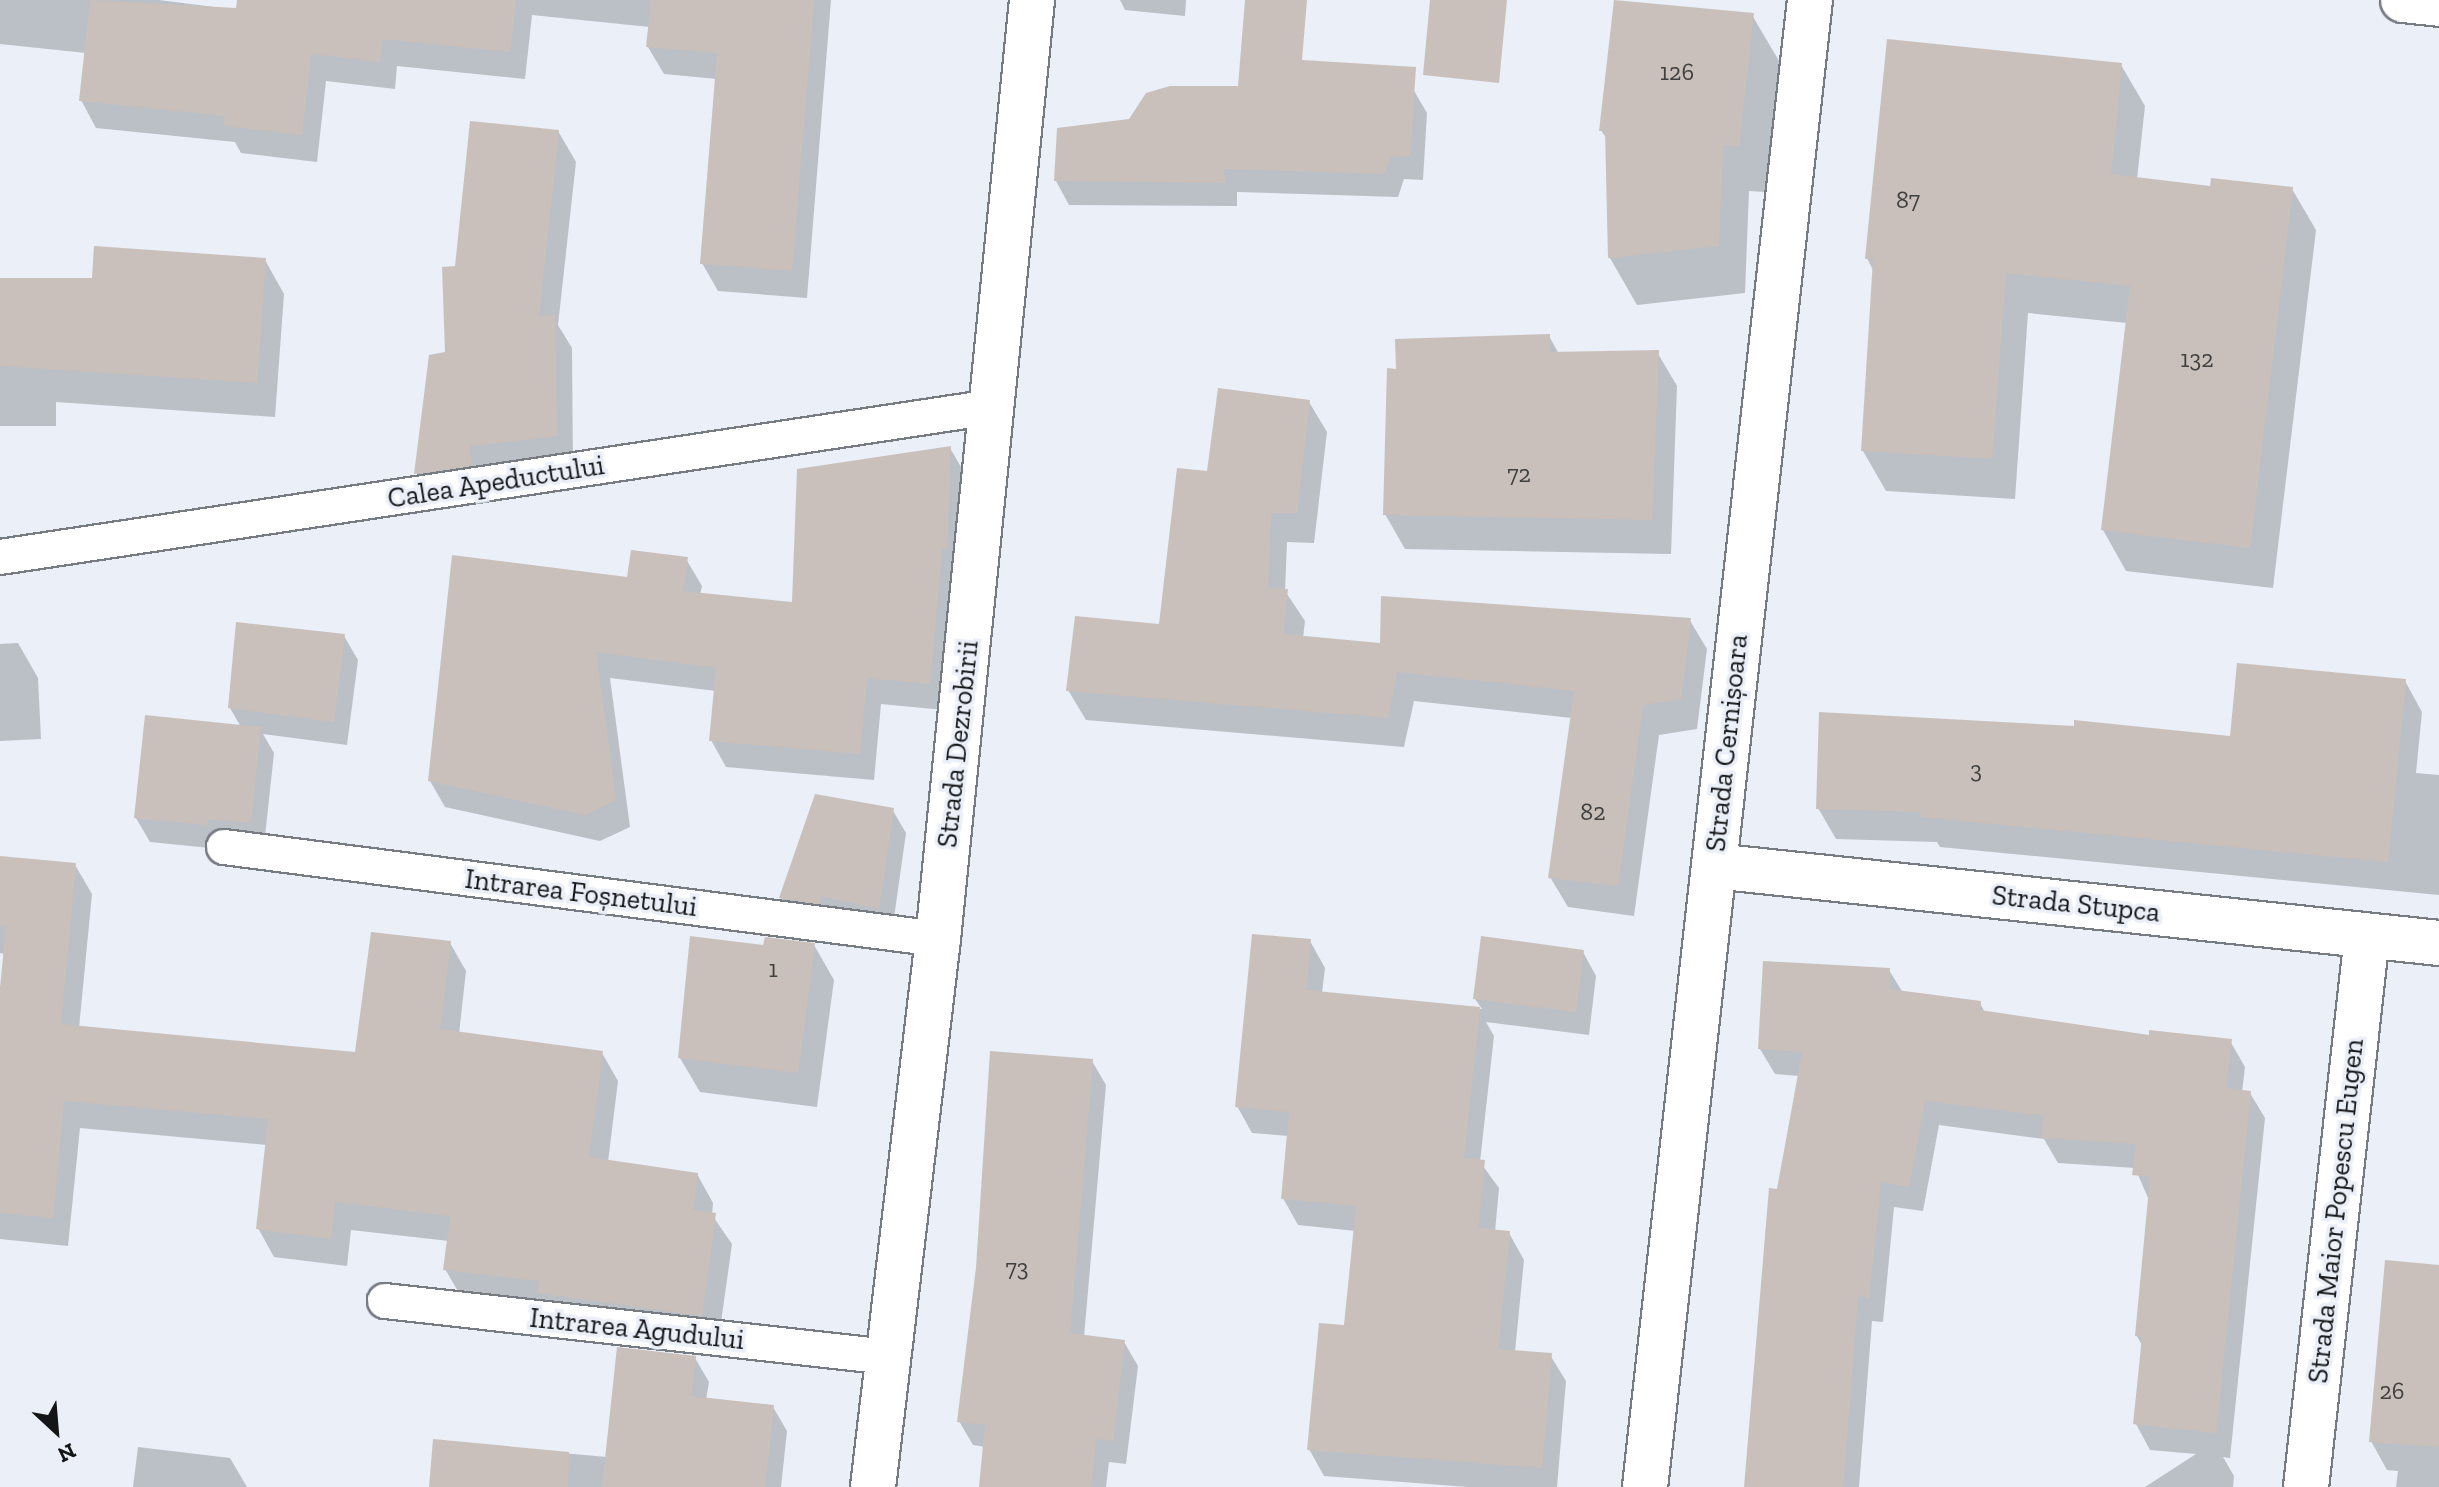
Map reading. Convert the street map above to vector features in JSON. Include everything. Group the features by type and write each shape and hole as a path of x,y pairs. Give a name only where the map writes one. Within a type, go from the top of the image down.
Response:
{"street":[{"name":"Strada Dezrobirii","path":"873,1487 938,939 1032,0"},
{"name":"Strada Cernișoara","path":"1645,1487 1810,0"},
{"path":"2403,0 2439,4"},
{"name":"Strada Stupca","path":"1714,866 2439,943"},
{"name":"Strada Maior Popescu Eugen","path":"2306,1487 2367,935"}],"lane":[{"name":"Calea Apeductului","path":"0,557 992,407"},
{"name":"Intrarea Foșnetului","path":"224,847 938,939"},
{"name":"Intrarea Agudului","path":"385,1301 888,1357"}],"building":[{"path":"90,0 236,8 237,0 516,0 510,52 382,39 380,62 311,54 302,135 223,126 225,116 79,101"},
{"path":"651,0 814,0 792,271 700,264 717,53 646,47"},
{"path":"1245,0 1307,0 1302,60 1416,67 1410,157 1391,156 1384,174 1224,169 1225,183 1054,181 1057,128 1129,119 1146,93 1170,86 1238,86"},
{"path":"1430,0 1507,0 1499,83 1423,75"},
{"path":"1614,0 1754,13 1739,146 1723,145 1719,246 1608,258 1605,131 1599,131"},
{"path":"1887,39 2122,63 2111,174 2210,186 2211,178 2293,187 2250,548 2101,530 2130,286 2006,273 1992,459 1861,451 1873,259 1865,259"},
{"path":"470,121 559,130 539,316 555,315 557,436 470,446 471,466 414,474 429,355 445,352 442,267 455,266"},
{"path":"94,246 266,258 257,383 0,366 0,278 92,278"},
{"path":"1550,334 1550,352 1659,350 1652,520 1383,515 1387,368 1396,369 1395,339"},
{"path":"1218,388 1310,400 1297,513 1271,513 1268,588 1288,589 1283,634 1380,643 1381,596 1691,618 1681,699 1643,705 1618,886 1548,878 1574,691 1397,672 1388,718 1066,691 1075,616 1159,624 1177,468 1207,471"},
{"path":"951,446 947,549 942,549 930,684 867,678 860,754 709,741 716,668 596,652 616,800 585,815 428,781 452,555 627,577 631,550 688,557 683,591 792,602 797,469"},
{"path":"236,622 345,634 334,722 228,708"},
{"path":"2237,663 2406,679 2388,862 1920,817 1921,812 1816,809 1819,712 2074,726 2074,720 2230,736"},
{"path":"145,715 261,727 251,823 208,819 207,825 134,818"},
{"path":"815,794 894,808 879,909 821,896 820,904 779,898"},
{"path":"0,856 76,863 61,1024 355,1052 371,932 451,941 440,1029 603,1051 589,1157 698,1173 693,1210 716,1213 702,1316 537,1293 539,1281 443,1270 450,1216 335,1202 331,1239 256,1229 268,1119 64,1101 53,1218 0,1213 0,987 6,927 0,927"},
{"path":"1252,934 1311,939 1306,990 1480,1007 1464,1158 1485,1160 1478,1228 1510,1231 1498,1349 1552,1353 1542,1468 1307,1450 1319,1323 1344,1325 1356,1206 1281,1199 1289,1112 1235,1107"},
{"path":"690,936 763,945 765,937 815,943 798,1073 678,1058"},
{"path":"1481,936 1584,950 1576,1012 1473,999"},
{"path":"1763,961 1890,968 1889,989 1981,1001 1980,1010 2149,1035 2149,1030 2232,1039 2226,1088 2251,1091 2216,1433 2133,1424 2142,1337 2135,1336 2150,1177 2132,1175 2136,1144 2041,1138 2044,1116 1925,1101 1909,1187 1881,1182 1869,1298 1858,1296 1843,1487 1744,1487 1769,1188 1777,1189 1802,1052 1758,1049"},
{"path":"990,1051 1093,1059 1070,1333 1125,1340 1113,1441 1096,1439 1091,1487 979,1487 985,1425 957,1422 976,1267"},
{"path":"2385,1260 2439,1265 2439,1447 2369,1442"},
{"path":"617,1347 696,1356 691,1396 774,1405 765,1487 602,1487"},
{"path":"433,1439 569,1452 568,1487 429,1487"}]}
